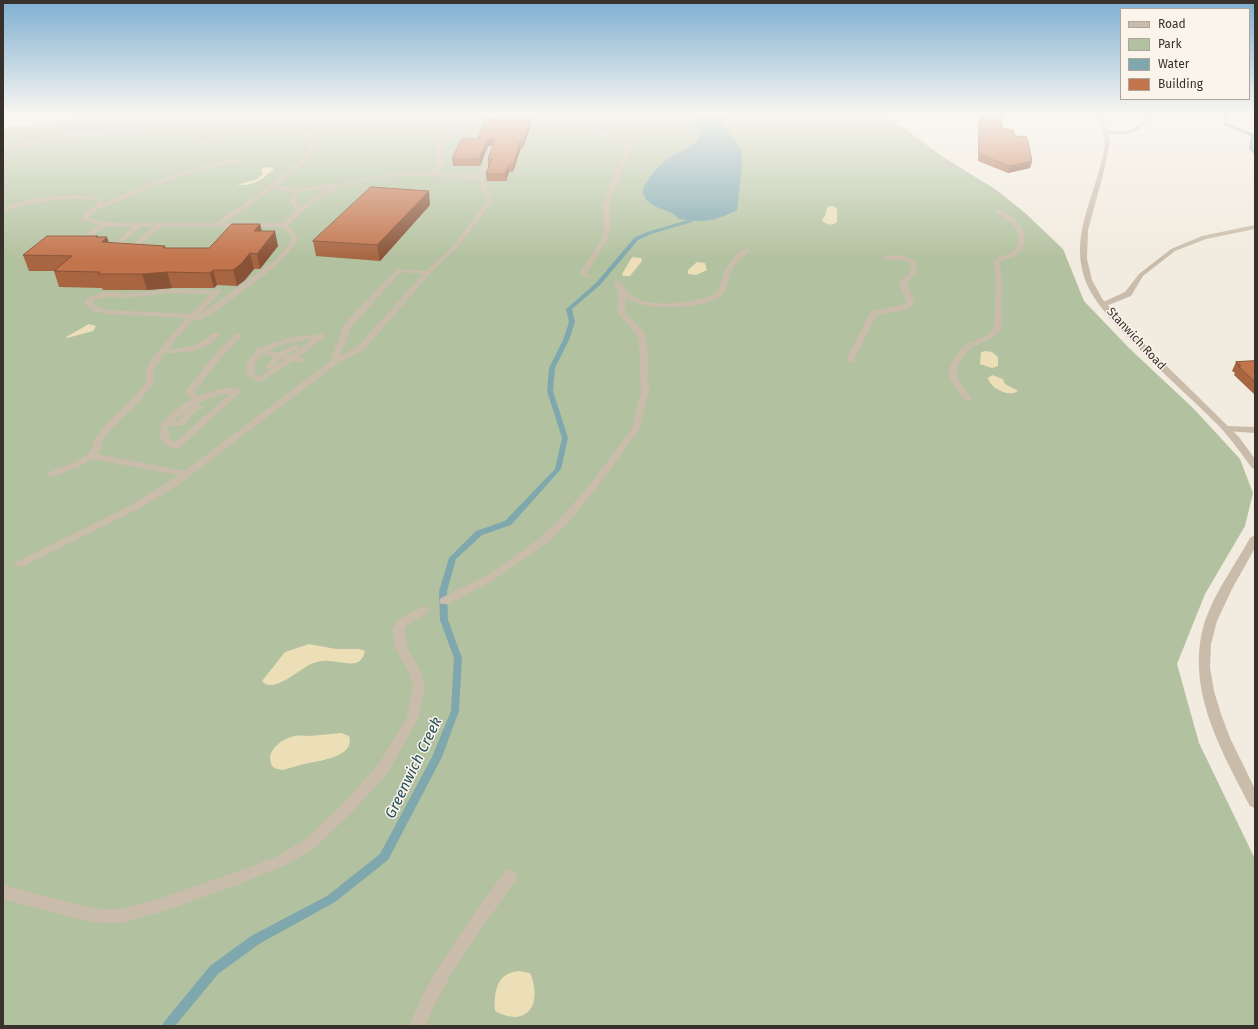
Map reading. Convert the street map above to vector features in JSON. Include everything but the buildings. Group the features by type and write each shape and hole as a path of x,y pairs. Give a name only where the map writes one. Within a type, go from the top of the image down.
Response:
{"street":[{"path":"96,208 177,175 222,163"},
{"path":"218,224 272,187 299,163"},
{"path":"433,174 441,163"},
{"path":"20,564 135,507 175,483 334,362 361,348 428,273 455,247 490,201 480,177 486,163"},
{"path":"588,277 583,273 604,240 606,230 606,205 611,188 622,163"},
{"name":"Stanwich Road","path":"1103,163 1083,241 1083,255 1088,278 1103,304 1129,335 1228,429 1247,453 1255,466"},
{"path":"272,187 296,191 348,184 406,173 480,177"},
{"path":"98,199 100,204 85,216 84,219 104,224 160,226 218,224 285,225 300,211 328,191 348,184"},
{"path":"296,191 292,202 300,211"},
{"path":"3,202 74,196 98,199 113,199 122,197"},
{"path":"3,208 40,198"},
{"path":"968,398 953,379 952,369 957,359 968,346 991,337 996,333 998,328 1000,282 997,261 1015,253 1020,247 1022,240 1021,233 1016,224 998,212"},
{"path":"104,224 82,239 84,242 136,245"},
{"path":"229,235 241,224"},
{"path":"118,243 139,225"},
{"path":"183,326 221,304 251,281 277,264 293,244 295,237 285,225"},
{"path":"140,258 133,251 136,245 160,226"},
{"path":"1103,304 1128,294 1141,275 1174,250 1204,238 1255,226"},
{"path":"445,602 490,578 544,540 562,522 598,480 635,430 645,391 646,374 643,343 641,334 621,312 622,294 617,282 626,295 634,301 646,304 679,304 708,299 721,292 730,265 734,259 747,250"},
{"path":"850,360 874,313 911,305 903,283 914,270 913,262 904,257 884,258"},
{"path":"334,362 348,325 399,270 428,273"},
{"path":"52,474 80,463 91,456 110,424 137,399 150,382 151,365 183,326 193,316 217,291 172,291 124,296 117,294 94,297 88,302 88,304 96,309 106,312 193,316"},
{"path":"163,351 184,350 199,347 209,343 215,336"},
{"path":"198,399 189,392 222,351 239,336"},
{"path":"321,336 261,380 250,374 251,362 259,351 279,342 301,337 321,336"},
{"path":"270,366 278,355 296,347"},
{"path":"259,351 301,360"},
{"path":"224,391 238,391 212,418 175,447 165,439 164,426 181,413 198,399 224,391"},
{"path":"181,413 212,418"},
{"path":"1228,429 1255,430"},
{"path":"91,456 188,474"},
{"path":"1255,538 1210,622 1205,642 1204,666 1208,691 1215,713 1232,755 1255,802"},
{"path":"3,892 79,912 102,916 121,916 161,905 232,880 281,861 311,844 349,806 383,768 413,717 419,684 413,668 402,650 398,629 403,622 424,610"},
{"path":"417,1026 425,1004 456,954 510,876"}],"green space":[{"path":"3,163 953,163 995,189 1024,212 1063,249 1084,301 1129,348 1194,409 1240,459 1253,493 1245,526 1205,594 1177,664 1199,743 1255,859 1255,1026 3,1026"}],"sand":[{"path":"263,167 274,168 254,183 237,185 257,179 263,174 261,170"},
{"path":"832,206 837,208 837,222 833,224 825,223 822,220 826,214 827,207"},
{"path":"632,257 641,258 642,261 630,276 623,276 622,274"},
{"path":"697,262 705,263 707,270 696,275 688,274 688,270"},
{"path":"89,324 96,326 93,331 66,337"},
{"path":"981,352 992,352 998,357 998,366 992,368 980,364"},
{"path":"992,375 1003,379 1005,384 1018,391 1014,393 1005,393 1000,391 989,382 988,378"},
{"path":"309,644 336,649 359,649 365,651 360,661 356,663 351,664 334,661 320,661 311,664 279,683 273,685 262,681 285,652"},
{"path":"341,733 349,736 350,743 347,749 334,757 283,770 272,765 270,758 273,749 285,739 297,736"},
{"path":"519,971 530,973 534,984 535,994 530,1010 524,1015 516,1017 507,1016 495,1011 496,991 501,980 505,975"}],"water":[{"path":"662,163 741,163 737,210 716,219 696,221 679,219 670,212 655,206 646,199 643,190 651,175"}],"waterway":[{"name":"Greenwich Creek","path":"168,1026 214,970 255,940 331,899 384,857 437,757 455,711 458,658 444,620 443,591 453,558 479,533 508,523 558,469 565,438 550,391 552,368 566,340 572,322 569,309 598,284 636,239 649,233 690,221 692,212"}]}
